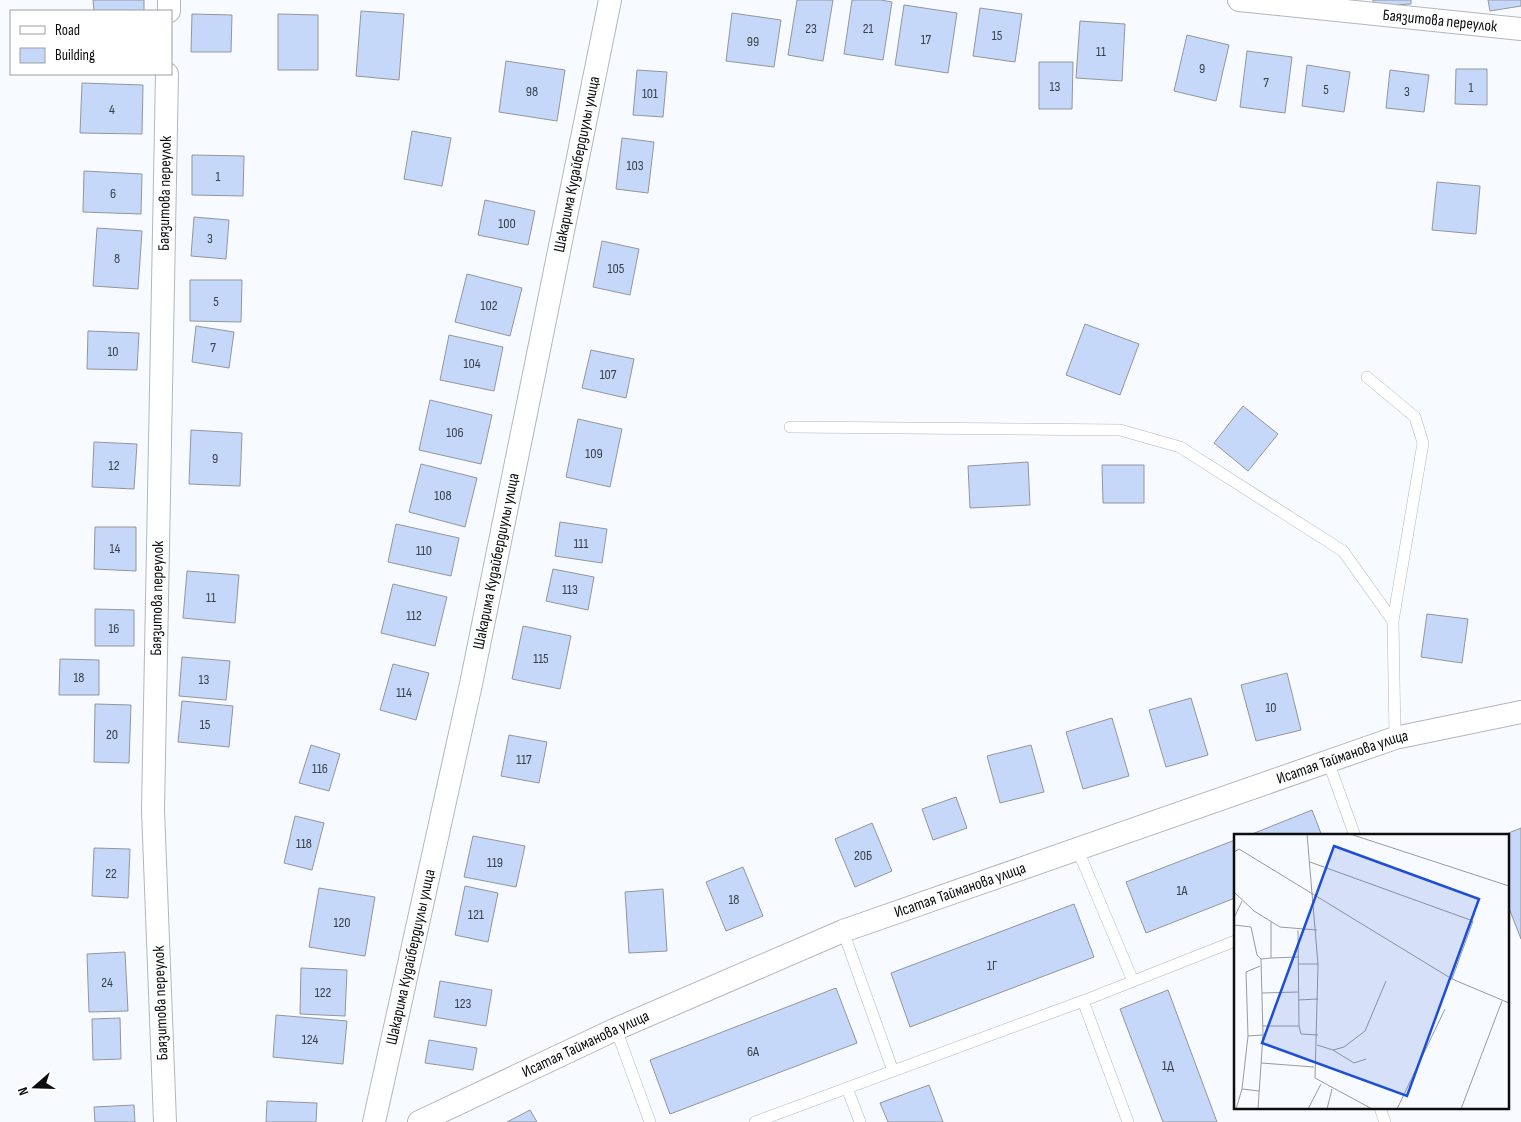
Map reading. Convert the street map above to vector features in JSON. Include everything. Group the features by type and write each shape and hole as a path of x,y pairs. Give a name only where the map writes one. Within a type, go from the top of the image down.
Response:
{"street":[{"name":"Шакарима Кудайбердиулы улица","path":"374,1122 471,684 610,0"},
{"name":"Баязитова переулок","path":"1239,0 1521,29"},
{"name":"Баязитова переулок","path":"165,1122 153,810 168,75"},
{"name":"Исатая Тайманова улица","path":"419,1122 616,1028 843,931 1395,738 1521,712"}],"lane":[{"path":"1367,377 1415,417 1423,443 1392,621 1395,738"},
{"path":"790,427 1120,430 1180,447 1343,551 1392,621"},
{"path":"1328,761 1354,834"},
{"path":"1077,848 1133,981"},
{"path":"843,931 893,1071"},
{"path":"755,1122 1082,1001 1234,941"},
{"path":"1082,1001 1128,1122"},
{"path":"616,1028 650,1122"},
{"path":"847,1088 860,1122"},
{"path":"1381,1110 1385,1122"}],"building":[{"path":"93,0 144,0 144,10 94,10"},
{"path":"797,0 833,0 823,61 788,55"},
{"path":"852,0 892,2 883,60 844,54"},
{"path":"1373,0 1411,0 1411,4 1373,6"},
{"path":"1488,0 1521,0 1521,6 1490,11"},
{"path":"904,5 957,13 948,73 895,65"},
{"path":"980,8 1022,14 1015,62 973,56"},
{"path":"361,11 404,14 399,80 356,76"},
{"path":"732,13 781,20 774,67 726,61"},
{"path":"192,14 232,15 231,52 191,52"},
{"path":"278,14 318,15 318,70 278,70"},
{"path":"1080,21 1125,24 1122,81 1076,78"},
{"path":"1187,35 1229,45 1216,101 1174,91"},
{"path":"1247,51 1292,57 1285,113 1240,107"},
{"path":"506,61 565,70 557,121 499,112"},
{"path":"1039,62 1073,62 1072,109 1039,109"},
{"path":"1307,65 1350,72 1344,112 1302,106"},
{"path":"1456,69 1487,69 1487,105 1455,104"},
{"path":"637,70 667,72 663,117 633,115"},
{"path":"1390,70 1429,75 1424,112 1386,108"},
{"path":"82,83 143,85 142,134 80,133"},
{"path":"412,131 451,138 442,186 404,179"},
{"path":"622,138 654,142 648,193 616,189"},
{"path":"192,155 244,156 243,196 192,195"},
{"path":"84,171 142,174 141,214 83,212"},
{"path":"1437,182 1480,186 1476,234 1432,230"},
{"path":"485,200 535,211 528,245 478,235"},
{"path":"194,217 229,220 226,259 191,256"},
{"path":"97,228 142,231 138,289 93,286"},
{"path":"602,241 639,249 630,295 593,287"},
{"path":"467,274 522,288 510,336 455,322"},
{"path":"190,280 242,280 241,322 190,321"},
{"path":"1085,324 1139,344 1120,395 1066,375"},
{"path":"196,326 234,332 229,368 192,362"},
{"path":"88,331 139,333 137,370 87,369"},
{"path":"449,335 503,347 494,391 440,380"},
{"path":"591,350 634,359 626,398 582,388"},
{"path":"430,400 492,415 481,464 419,450"},
{"path":"1243,406 1278,434 1248,471 1214,443"},
{"path":"578,419 622,429 610,487 566,477"},
{"path":"191,430 242,433 240,486 189,484"},
{"path":"94,442 137,444 134,489 92,487"},
{"path":"1028,462 1030,505 970,508 968,466"},
{"path":"421,464 477,478 465,527 409,512"},
{"path":"1102,465 1144,465 1144,503 1103,503"},
{"path":"560,522 607,529 602,563 555,556"},
{"path":"396,524 459,538 451,576 388,562"},
{"path":"95,527 136,527 136,571 94,569"},
{"path":"553,569 594,577 588,610 546,601"},
{"path":"187,571 239,575 235,623 183,618"},
{"path":"393,584 447,597 435,646 381,633"},
{"path":"95,609 134,610 134,646 95,646"},
{"path":"1427,614 1468,619 1462,663 1421,657"},
{"path":"523,626 571,636 560,689 512,679"},
{"path":"182,657 230,661 226,700 179,696"},
{"path":"60,659 99,660 99,695 59,695"},
{"path":"393,664 429,673 416,720 380,710"},
{"path":"1287,673 1301,730 1256,741 1241,685"},
{"path":"1191,698 1208,755 1166,767 1149,710"},
{"path":"182,701 233,706 229,747 178,742"},
{"path":"95,704 131,705 129,763 94,762"},
{"path":"1112,718 1129,776 1083,789 1066,732"},
{"path":"509,735 547,742 539,783 501,776"},
{"path":"311,745 340,754 329,791 299,783"},
{"path":"1031,745 1044,792 1000,803 987,756"},
{"path":"956,797 967,828 933,840 922,809"},
{"path":"1312,810 1321,834 1252,834"},
{"path":"295,816 324,823 312,870 284,863"},
{"path":"872,823 892,871 855,887 835,839"},
{"path":"1521,828 1521,939 1508,906 1508,834 1506,834"},
{"path":"473,836 525,846 516,887 464,877"},
{"path":"1234,840 1234,898 1146,933 1126,882"},
{"path":"94,848 130,849 128,898 92,896"},
{"path":"743,867 763,916 726,931 706,882"},
{"path":"465,886 498,893 488,942 455,935"},
{"path":"319,888 375,897 365,956 309,947"},
{"path":"663,889 667,951 629,953 625,892"},
{"path":"1074,904 1094,957 910,1027 891,973"},
{"path":"125,952 128,1011 89,1012 87,954"},
{"path":"301,968 347,970 345,1016 300,1014"},
{"path":"440,981 492,990 486,1026 434,1017"},
{"path":"836,988 857,1043 670,1114 650,1060"},
{"path":"1168,990 1217,1122 1163,1122 1120,1009"},
{"path":"276,1015 347,1021 343,1064 273,1057"},
{"path":"120,1018 121,1059 93,1060 92,1019"},
{"path":"429,1040 477,1048 473,1070 425,1063"},
{"path":"929,1085 943,1122 888,1122 880,1103"},
{"path":"267,1101 317,1103 316,1122 266,1122"},
{"path":"134,1105 135,1122 95,1122 94,1107"},
{"path":"530,1110 537,1122 507,1122"}]}
